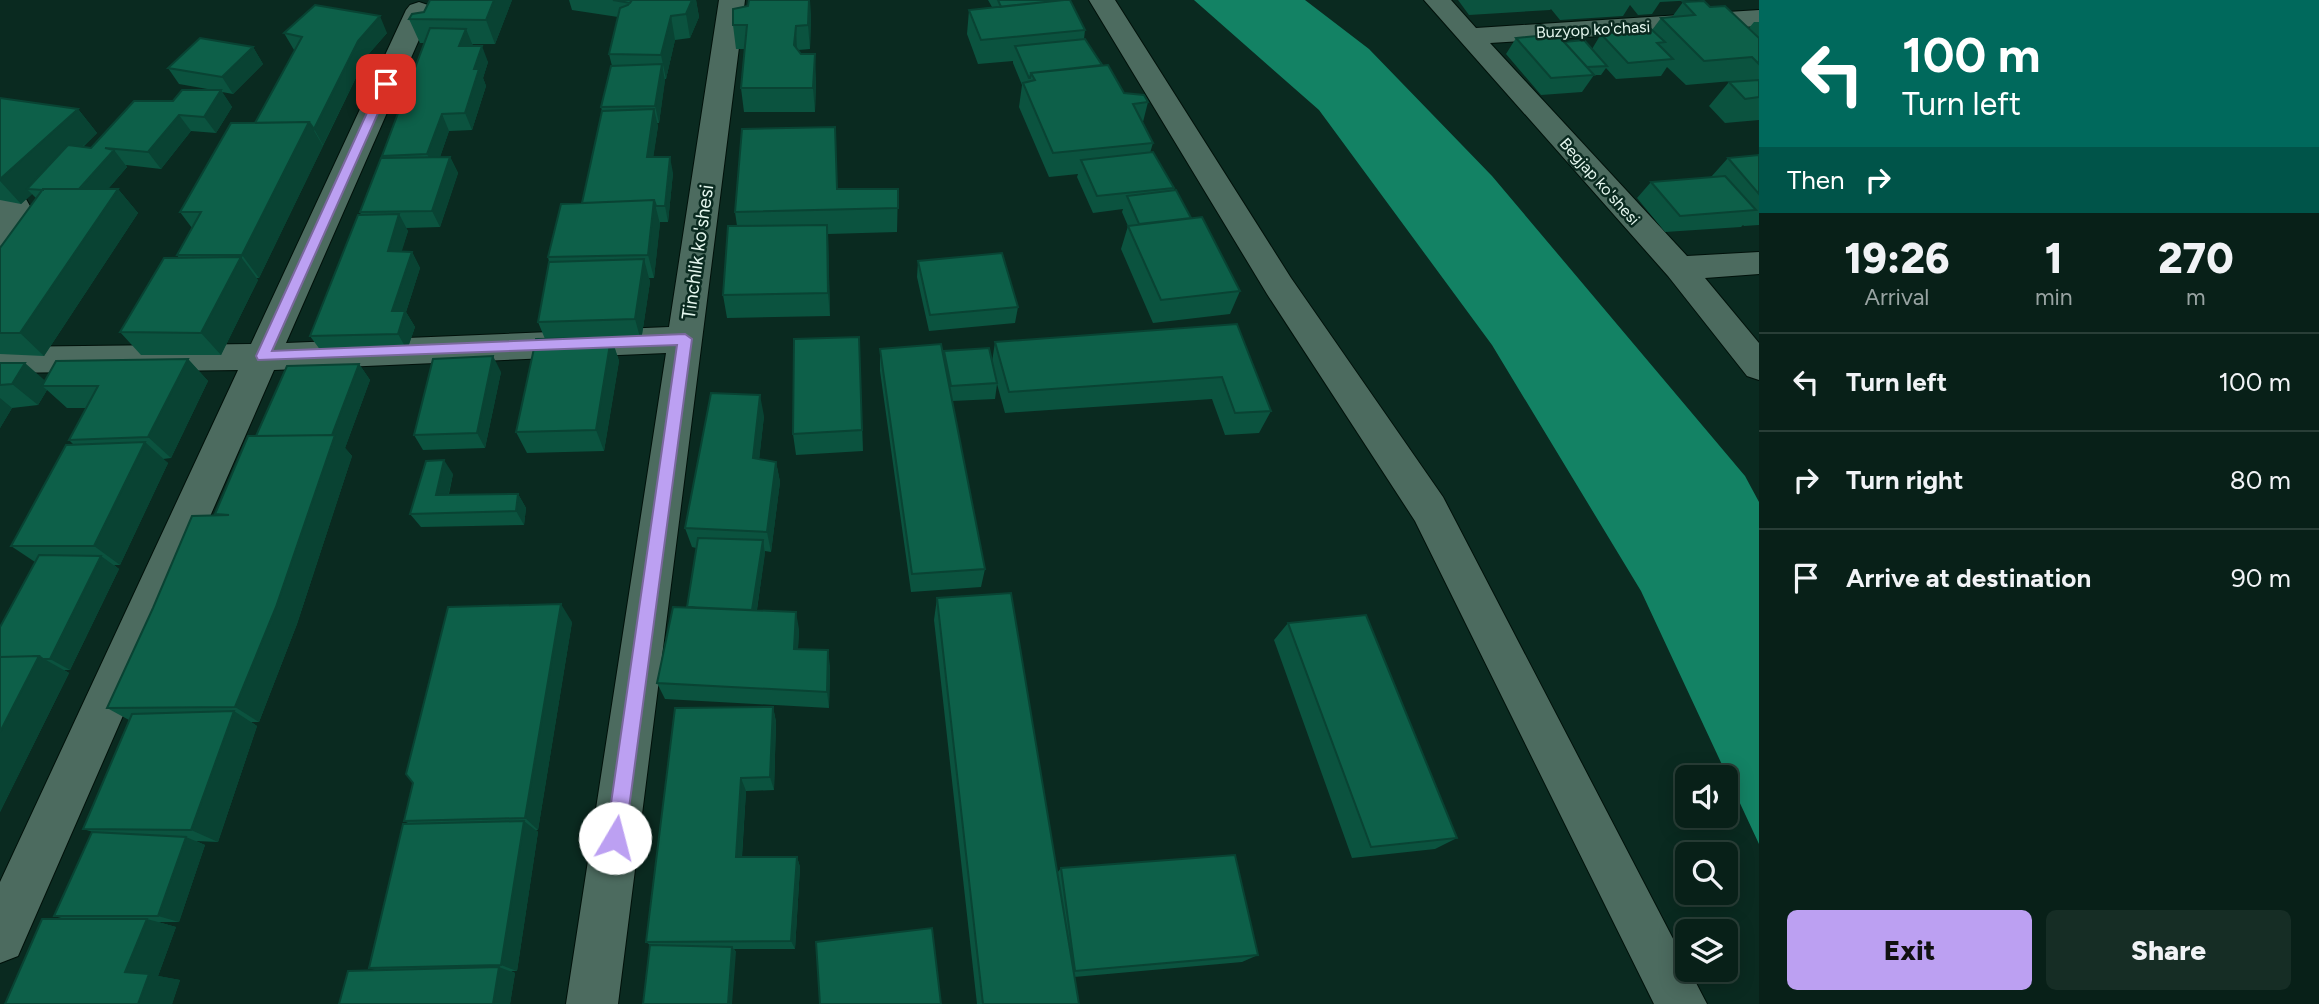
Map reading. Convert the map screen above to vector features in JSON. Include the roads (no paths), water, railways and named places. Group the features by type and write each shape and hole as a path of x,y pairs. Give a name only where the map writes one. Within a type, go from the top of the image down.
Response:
{"street":[{"name":"Tinchlik ko'shesi","path":"593,1004 732,0"},
{"path":"1102,0 1279,286 1429,509 1681,1004"},
{"name":"Begjap ko'shesi","path":"1437,0 1679,268 1759,366"},
{"path":"0,938 419,10"},
{"name":"Buzyop ko'chasi","path":"1469,36 1759,19"},
{"path":"0,204 15,206 0,235"},
{"path":"1679,268 1759,263"},
{"path":"0,360 263,356 685,339"}]}
